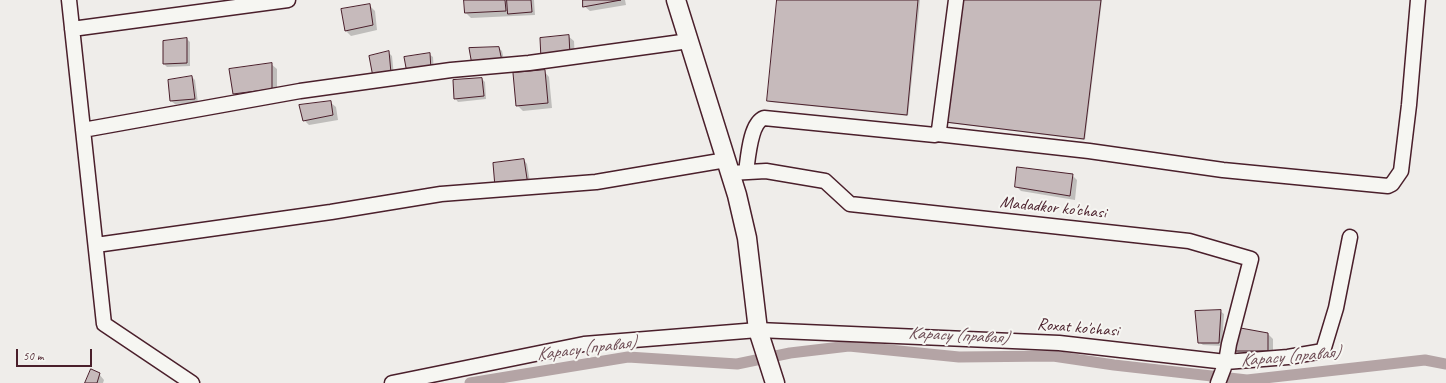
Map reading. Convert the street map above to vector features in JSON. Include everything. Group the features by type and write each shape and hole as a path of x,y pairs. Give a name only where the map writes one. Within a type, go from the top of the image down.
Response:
{"main road":[{"path":"676,0 734,168 747,238 759,333 774,381"}],"street":[{"path":"69,0 104,324 192,383"},
{"path":"72,29 288,0"},
{"path":"937,134 939,130 956,0"},
{"path":"96,245 331,212 441,194 596,182 734,168 751,142 755,125 764,118 937,134 1089,151 1223,170 1388,186 1392,184 1401,171 1409,105 1418,0"},
{"path":"83,130 300,91 451,70 529,63 690,41"},
{"name":"Madadkor ko'chasi","path":"734,168 766,171 824,180 850,204 1189,241 1251,259 1229,344 1226,362 1218,383"},
{"name":"Roxat ko'chasi","path":"392,383 584,344 759,333 1059,343 1226,362 1288,357 1323,351 1336,308 1350,237"}],"building":[{"path":"464,0 505,0 506,11 465,13"},
{"path":"507,0 531,0 532,12 508,14"},
{"path":"583,0 621,0 583,7"},
{"path":"777,0 918,0 907,115 767,101"},
{"path":"960,0 1101,0 1084,139 945,122"},
{"path":"370,4 373,25 345,31 341,9"},
{"path":"569,35 570,55 541,59 540,38"},
{"path":"187,38 187,63 163,64 163,41"},
{"path":"499,47 502,61 472,65 469,48"},
{"path":"389,51 391,73 373,77 369,56"},
{"path":"430,53 431,70 407,73 404,57"},
{"path":"272,63 272,89 233,94 229,69"},
{"path":"545,70 548,103 516,106 513,73"},
{"path":"192,76 195,99 170,101 168,80"},
{"path":"482,78 484,96 454,99 453,80"},
{"path":"331,101 333,115 303,121 299,105"},
{"path":"524,159 528,185 495,187 493,163"},
{"path":"1017,167 1073,174 1070,196 1015,187"},
{"path":"1221,310 1219,343 1198,343 1195,311"},
{"path":"1235,327 1268,333 1268,351 1235,351"},
{"path":"91,369 100,373 97,383 85,383"}],"waterway":[{"name":"Карасу (правая)","path":"470,383 628,357 737,364 790,353 849,346 959,357 1053,356 1114,365 1247,380 1425,360 1446,364"}]}
